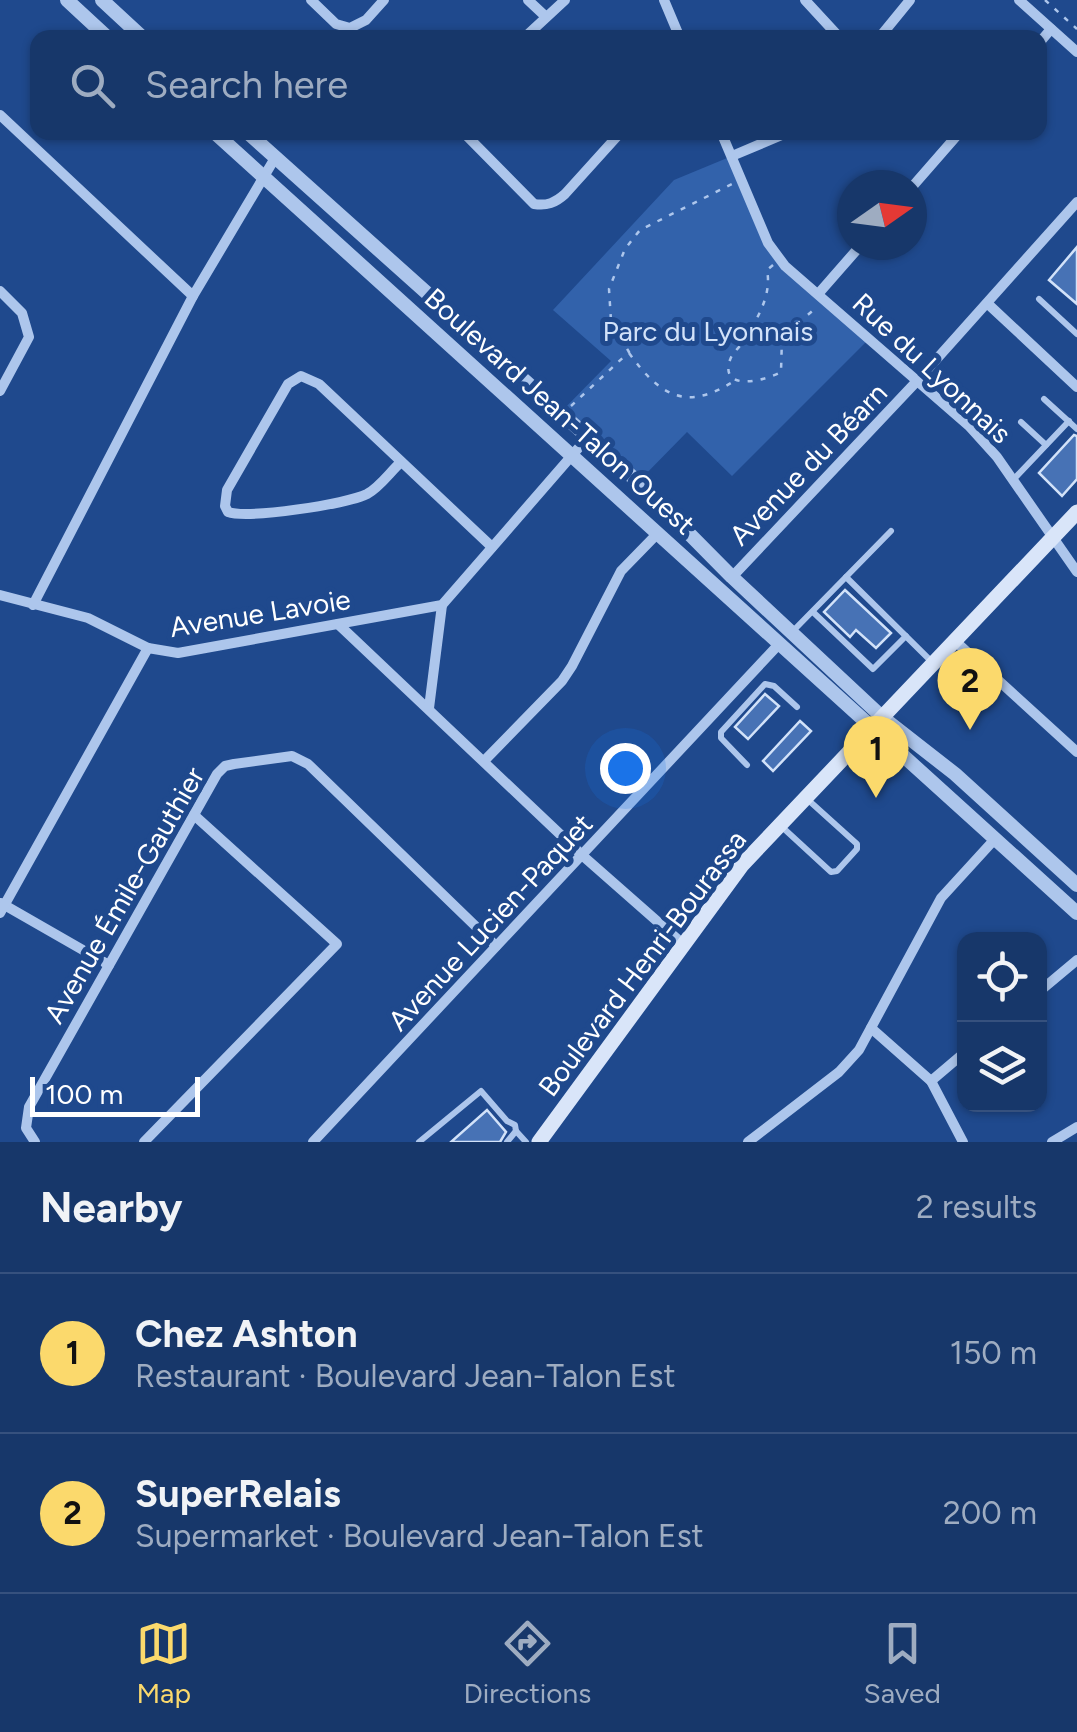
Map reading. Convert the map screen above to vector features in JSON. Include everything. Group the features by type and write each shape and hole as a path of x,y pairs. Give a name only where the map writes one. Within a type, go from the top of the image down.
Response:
{"main road":[{"name":"Boulevard Henri-Bourassa","path":"539,1142 742,866 1077,512"}],"street":[{"path":"67,0 99,30"},
{"path":"102,0 134,30"},
{"path":"311,0 336,24 350,28 366,20 384,0"},
{"path":"528,0 544,16"},
{"path":"531,30 565,0"},
{"path":"664,0 677,30"},
{"path":"805,0 833,30"},
{"path":"886,30 910,0"},
{"path":"1020,0 1077,52"},
{"path":"1047,34 1051,29"},
{"path":"0,115 194,296"},
{"name":"Boulevard Jean-Talon Ouest","path":"223,140 780,643 877,722"},
{"name":"Boulevard Jean-Talon Ouest","path":"256,140 588,437 792,632 877,722"},
{"path":"471,140 534,204 542,206 558,201 614,140"},
{"name":"Rue du Lyonnais","path":"725,140 768,243 780,259 970,426 1077,572"},
{"path":"732,156 771,140"},
{"path":"927,170 953,140"},
{"path":"33,604 194,296 275,158"},
{"name":"Avenue du Béarn","path":"732,577 917,382 1077,202"},
{"path":"822,296 850,260"},
{"path":"0,291 22,313 30,337 0,391"},
{"path":"988,304 1077,387"},
{"path":"401,462 373,490 347,501 247,516 228,512 225,506 227,490 288,384 301,376 319,384 492,547"},
{"path":"429,708 442,605 588,437"},
{"path":"486,760 562,680 621,571 658,533"},
{"path":"0,596 88,618 148,648"},
{"name":"Avenue Lavoie","path":"1,907 148,648 178,653 442,605"},
{"path":"338,624 486,760 583,856 683,944"},
{"path":"955,641 1077,752"},
{"name":"Avenue Lucien-Paquet","path":"313,1142 780,643"},
{"path":"877,722 994,840 1077,913"},
{"path":"877,722 955,774 1077,885"},
{"name":"Avenue Émile-Gauthier","path":"35,1142 26,1128 30,1107 217,774 226,766 292,756 300,760 496,946"},
{"path":"144,1142 337,944 194,815"},
{"path":"748,1142 839,1072 858,1050 941,898 994,840"},
{"path":"1,907 108,964"},
{"path":"1047,985 1077,960"},
{"path":"871,1028 931,1081 963,1142"},
{"path":"931,1081 957,1060"},
{"path":"1052,1142 1077,1127"}],"lane":[{"path":"1039,299 1077,334"},
{"path":"1044,399 1077,429"},
{"path":"1021,422 1046,446"},
{"path":"1013,480 1068,422"},
{"path":"792,632 891,531"},
{"path":"846,577 933,663"},
{"path":"812,612 874,668 906,636"},
{"path":"747,766 721,738 721,732 765,684 774,686 796,707"},
{"path":"780,825 831,872 836,871 857,848 856,844 806,797"},
{"path":"419,1142 482,1091 526,1142"},
{"path":"507,1142 516,1131"}],"path":[{"path":"1045,0 1077,29"},
{"path":"741,178 640,230 625,250 609,289 612,321 628,352 644,374 671,396 698,399 736,380 754,382 781,372 782,337 822,296"},
{"path":"736,380 728,367 731,356 741,346 767,299 767,270 780,259"},
{"path":"563,414 628,352"}],"green space":[{"name":"Parc du Lyonnais","path":"732,156 768,243 785,265 870,338 732,476 687,432 638,482 561,412 611,361 553,310 674,180"}],"building":[{"path":"1077,247 1077,304 1049,280"},
{"path":"1074,435 1077,479 1062,496 1039,473"},
{"path":"845,590 891,633 876,648 856,630 850,637 824,612"},
{"path":"765,694 779,706 748,739 735,727"},
{"path":"800,721 811,731 773,771 763,761"},
{"path":"487,1110 506,1132 500,1142 451,1142"}],"place":[{"name":"SuperRelais","path":"970,730"},
{"name":"Chez Ashton","path":"876,798"}]}
